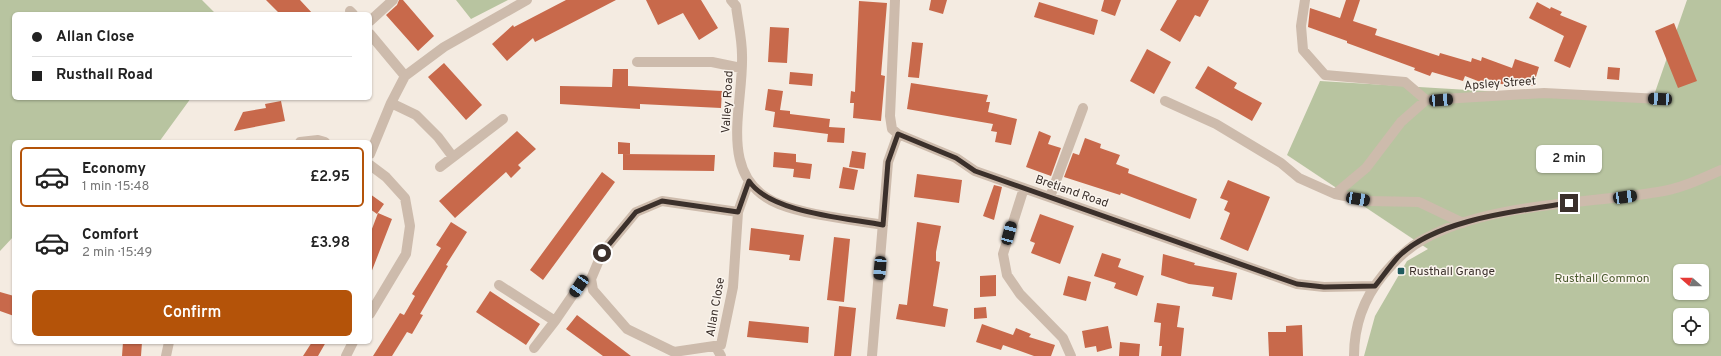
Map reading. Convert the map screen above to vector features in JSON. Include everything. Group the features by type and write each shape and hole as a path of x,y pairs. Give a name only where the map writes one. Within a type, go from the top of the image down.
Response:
{"street":[{"path":"372,19 393,0"},
{"path":"372,149 391,104 405,76 444,47 527,0"},
{"name":"Valley Road","path":"731,0 736,6 742,55 736,125 740,158 745,175 754,189 779,204 804,211 883,225"},
{"path":"872,356 888,162 898,134 892,129 890,116 895,0"},
{"path":"1305,0 1301,26 1303,50 1325,75 1406,82 1426,100 1401,122 1366,168 1335,194"},
{"path":"372,36 405,76"},
{"path":"637,62 712,62 741,68"},
{"name":"Apsley Street","path":"1426,100 1544,93 1660,99"},
{"path":"1165,101 1216,124 1281,163 1299,178 1335,194 1370,201 1418,202 1463,223"},
{"path":"391,104 416,115 438,137 453,157"},
{"path":"1050,197 1083,108"},
{"path":"440,168 503,119"},
{"name":"Bretland Road","path":"898,134 956,158 975,171 1297,284 1324,287 1375,286"},
{"path":"372,167 386,178 405,198 410,226 406,254 372,311"},
{"path":"1354,356 1354,336 1361,313 1375,286 1399,256 1424,239 1463,223 1495,214 1660,192 1696,181 1721,170"},
{"name":"Allan Close","path":"591,279 592,290 627,329 674,352 721,346 733,287 738,212 749,181"},
{"path":"1024,188 1003,254 1007,275 1020,294 1063,338 1071,356"},
{"path":"534,348 579,286 591,279 602,253 636,212 662,201 738,212"},
{"path":"500,285 555,321"},
{"path":"166,356 169,344"},
{"path":"346,356 352,344"},
{"path":"716,347 721,356"}],"green space":[{"path":"0,0 202,0 214,12 12,12 12,100 190,100 160,140 12,140 12,238 0,251"},
{"path":"456,0 508,0 471,19"},
{"name":"Rusthall Common","path":"1687,0 1721,0 1721,356 1364,356 1375,316 1407,261 1428,249 1287,155 1320,81 1652,101"}],"building":[{"path":"266,0 300,0 311,12 278,12"},
{"path":"399,0 403,0 434,36 418,51 386,15 397,5"},
{"path":"566,0 616,0 535,42 533,38 507,61 492,44 513,25 514,27"},
{"path":"646,0 701,0 718,28 699,40 683,13 658,25"},
{"path":"931,0 947,0 943,14 929,10"},
{"path":"1104,0 1121,0 1115,16 1101,11"},
{"path":"1177,0 1209,0 1200,17 1195,15 1180,42 1160,30"},
{"path":"1346,0 1360,0 1353,21 1377,29 1375,35 1439,56 1440,53 1471,62 1472,58 1481,61 1482,57 1512,68 1515,59 1539,67 1533,86 1506,78 1504,85 1485,78 1483,83 1465,76 1463,81 1432,72 1430,76 1414,70 1415,68 1308,27 1310,8 1340,18"},
{"path":"859,1 887,3 881,75 885,76 881,121 853,118 854,103 850,103 851,91 855,92"},
{"path":"1039,2 1098,20 1094,35 1034,17"},
{"path":"1537,2 1550,9 1551,7 1562,12 1560,15 1587,26 1570,68 1554,61 1564,36 1529,18"},
{"path":"1674,23 1697,81 1678,88 1655,31"},
{"path":"770,27 789,28 787,63 768,62"},
{"path":"912,42 923,43 919,78 908,77"},
{"path":"1147,49 1171,62 1154,94 1130,81"},
{"path":"444,63 482,105 466,120 428,77"},
{"path":"1208,66 1237,83 1234,88 1262,103 1252,121 1195,88"},
{"path":"1608,67 1620,68 1619,80 1607,79"},
{"path":"613,69 628,69 628,86 722,91 721,108 640,104 640,109 560,104 560,86 612,87"},
{"path":"790,72 813,74 812,86 789,84"},
{"path":"911,83 988,95 986,102 990,102 988,112 1017,119 1011,145 995,142 997,132 991,131 993,124 907,109"},
{"path":"768,89 783,91 780,110 790,111 790,114 830,119 829,127 845,128 844,143 827,142 828,134 773,127 775,112 765,110"},
{"path":"281,101 285,121 234,131 243,112 266,108 265,104"},
{"path":"517,131 536,149 518,165 521,168 511,178 506,172 455,218 439,201"},
{"path":"1039,131 1051,136 1048,144 1061,148 1051,176 1026,167"},
{"path":"1085,138 1101,144 1100,148 1120,155 1116,164 1129,169 1128,173 1197,199 1190,219 1121,193 1120,195 1064,177 1073,153 1079,155"},
{"path":"618,142 630,143 630,154 618,154"},
{"path":"852,151 866,153 864,169 849,167"},
{"path":"774,152 796,154 796,162 812,164 810,179 793,177 794,169 773,167"},
{"path":"623,154 715,155 714,171 623,170"},
{"path":"843,167 858,170 854,190 839,188"},
{"path":"602,172 615,182 543,280 530,270"},
{"path":"917,174 962,180 959,203 914,197"},
{"path":"1228,180 1270,197 1248,251 1220,239 1230,213 1224,210 1228,201 1220,198"},
{"path":"994,185 1002,187 994,220 983,216"},
{"path":"372,195 384,204 377,214 372,210"},
{"path":"378,213 392,219 372,270 372,229"},
{"path":"1040,214 1074,226 1060,264 1031,253 1035,243 1030,241"},
{"path":"451,222 467,232 446,265 448,266 420,314 423,315 412,334 407,332 392,356 373,356 400,313 404,315 415,296 412,294 441,248 436,245"},
{"path":"917,222 941,226 936,252 936,261 940,262 933,306 948,309 945,327 896,319 899,304 907,305"},
{"path":"751,228 804,235 800,261 789,260 790,255 749,250"},
{"path":"834,237 850,239 844,302 827,300"},
{"path":"1102,253 1121,259 1118,267 1144,276 1137,296 1114,288 1116,283 1094,276"},
{"path":"1163,254 1195,263 1194,265 1237,273 1232,300 1212,296 1214,287 1189,284 1161,275"},
{"path":"996,275 996,296 980,297 980,276"},
{"path":"1068,276 1091,282 1086,301 1063,295"},
{"path":"490,291 540,324 526,345 476,312"},
{"path":"0,292 12,295 12,315 0,311"},
{"path":"1157,303 1180,306 1177,327 1184,328 1181,356 1161,356 1162,346 1159,346 1161,323 1154,322"},
{"path":"839,306 856,308 851,356 834,356"},
{"path":"986,307 987,318 974,319 974,308"},
{"path":"577,315 631,356 603,356 566,329"},
{"path":"749,321 809,327 808,343 747,337"},
{"path":"982,324 1013,335 1016,328 1031,334 1029,337 1055,345 1051,356 1034,356 1003,345 1001,350 976,342"},
{"path":"1302,325 1303,356 1269,356 1268,332 1286,332 1286,326"},
{"path":"1108,326 1112,348 1097,352 1096,346 1085,348 1082,331"},
{"path":"1120,342 1140,344 1139,356 1119,356"},
{"path":"123,344 142,344 141,356 122,356"},
{"path":"311,344 325,344 318,356 303,356"}],"place":[{"name":"Rusthall Grange","path":"1401,271"}],"route":[{"path":"602,253 636,212 662,201 738,212 749,181 754,189 779,204 804,211 883,225 888,162 898,134 956,158 975,171 1297,284 1324,287 1375,286 1399,256 1424,239 1463,223 1495,214 1569,203"}]}
